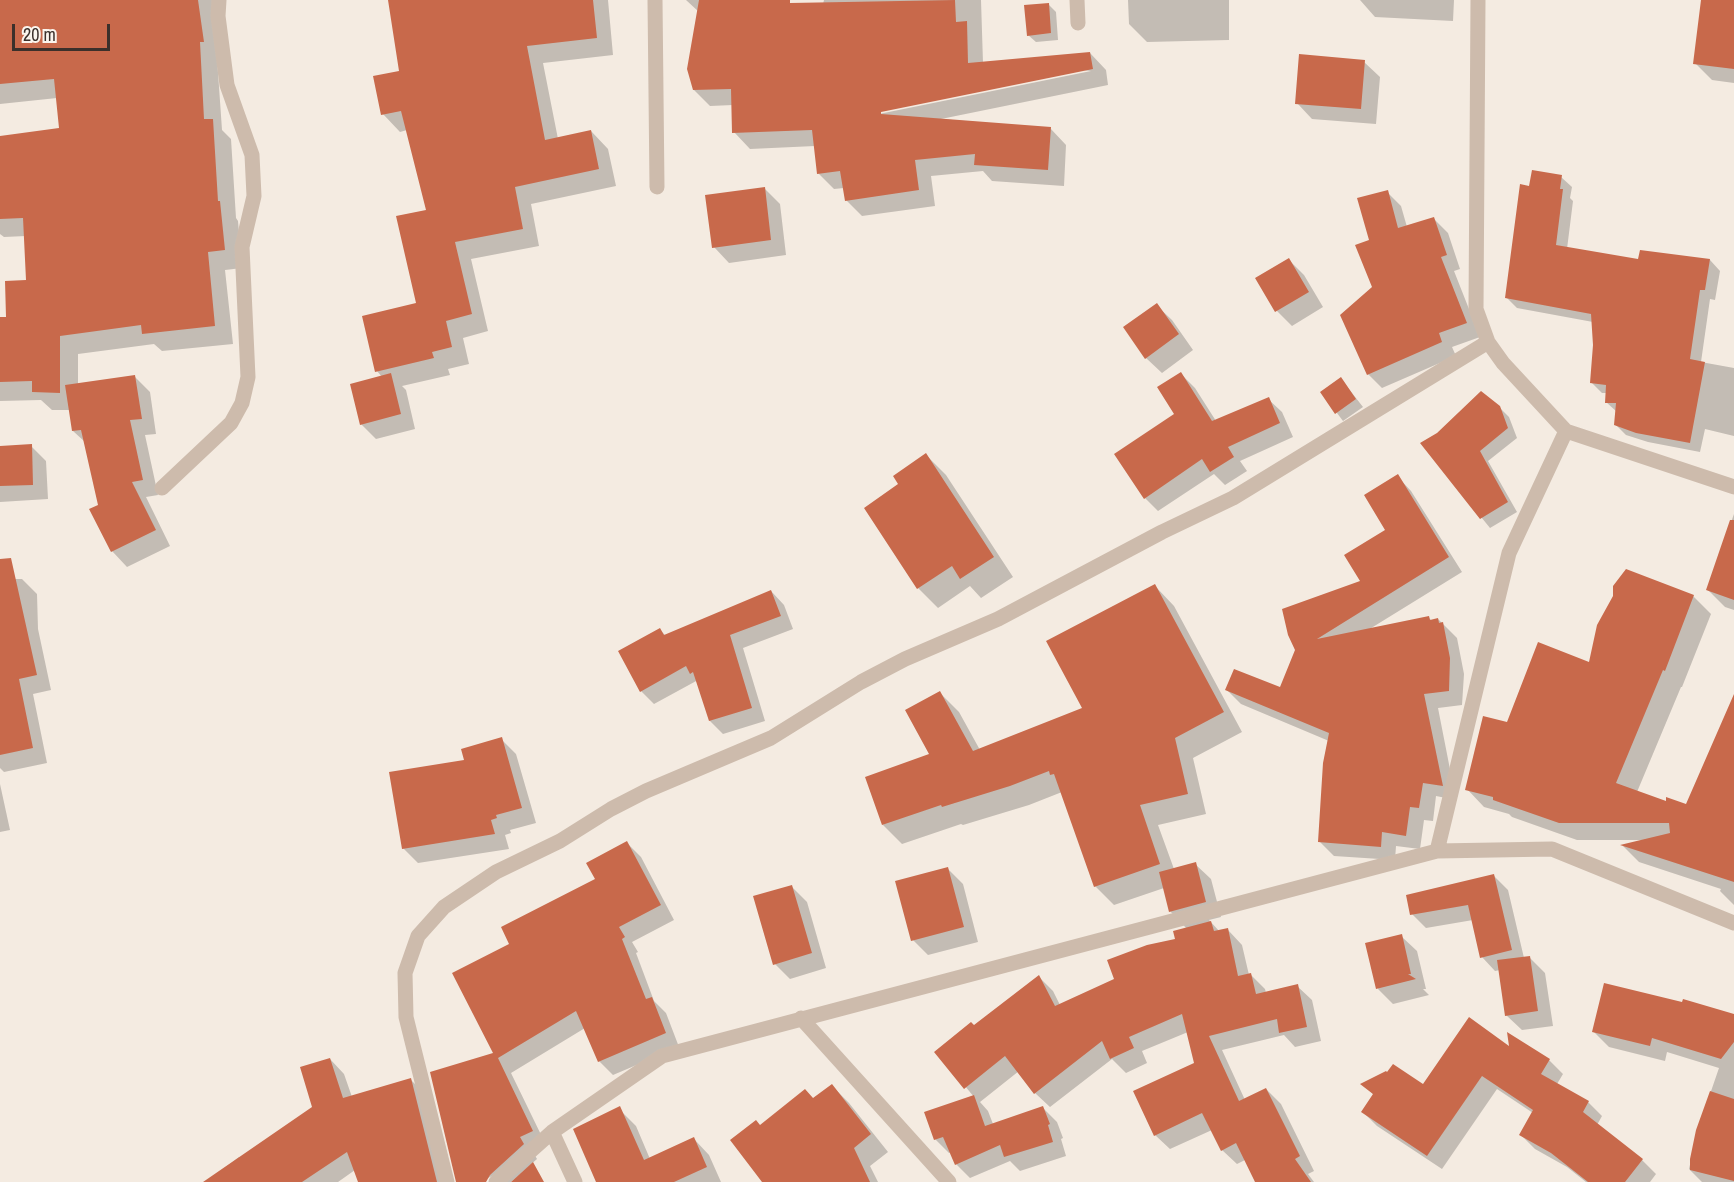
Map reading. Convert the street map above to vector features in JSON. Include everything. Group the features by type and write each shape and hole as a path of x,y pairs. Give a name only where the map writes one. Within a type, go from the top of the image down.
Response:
{"street":[{"path":"162,488 231,423 242,404 248,377 242,247 254,196 252,155 227,85 218,16 219,0"},
{"path":"656,0 657,187"},
{"path":"1077,0 1078,23"},
{"path":"1478,0 1476,309 1488,342 1503,363 1566,431 1734,487"},
{"path":"447,1182 406,1017 405,973 418,936 444,906 496,872 560,841 611,809 646,791 771,738 861,682 905,659 998,619 1162,532 1233,498 1488,342"},
{"path":"1437,851 1509,553 1566,431"},
{"path":"496,1182 552,1132 662,1056 1437,851 1552,849 1734,923"},
{"path":"801,1018 949,1182"},
{"path":"552,1132 574,1182"}],"building":[{"path":"0,0 198,0 204,42 200,42 204,119 213,119 218,201 220,201 225,250 208,252 215,326 142,334 141,325 60,336 60,393 32,392 32,381 0,382 0,317 6,317 5,281 26,280 23,218 0,219 0,136 59,128 54,79 0,84"},
{"path":"388,0 593,0 597,38 527,46 545,140 591,130 599,169 515,187 523,229 455,242 472,314 446,321 452,347 432,352 434,358 375,372 362,316 416,303 396,216 426,210 401,111 381,115 373,76 399,71"},
{"path":"699,0 790,0 790,3 955,0 956,22 967,21 968,63 1090,52 1093,69 881,112 881,114 1051,127 1048,170 974,165 975,154 915,160 919,190 845,201 840,171 817,174 812,130 732,133 731,89 693,90 687,69"},
{"path":"1701,0 1734,0 1734,69 1693,64"},
{"path":"1049,3 1051,33 1027,36 1024,5"},
{"path":"1299,54 1365,60 1361,109 1295,104"},
{"path":"1532,170 1562,175 1560,189 1563,189 1556,245 1638,259 1640,250 1710,259 1705,290 1700,290 1690,359 1705,362 1690,443 1636,433 1614,425 1616,403 1605,403 1606,385 1590,383 1593,345 1591,314 1505,298 1520,184 1529,186"},
{"path":"765,187 771,240 712,248 705,195"},
{"path":"1388,190 1398,228 1434,217 1447,255 1441,257 1467,323 1439,333 1442,342 1367,375 1340,315 1372,287 1355,245 1369,240 1357,198"},
{"path":"1289,258 1309,292 1275,312 1255,278"},
{"path":"1157,303 1179,334 1145,359 1123,327"},
{"path":"1181,372 1212,421 1269,397 1280,423 1228,447 1234,457 1210,472 1202,459 1144,499 1114,454 1174,414 1157,387"},
{"path":"391,373 401,414 360,425 350,384"},
{"path":"135,375 142,419 130,420 143,480 132,482 156,530 111,552 89,509 98,505 81,430 72,431 65,385"},
{"path":"1341,377 1356,399 1335,414 1320,392"},
{"path":"1481,391 1500,406 1508,428 1480,451 1508,502 1480,519 1420,443 1437,433"},
{"path":"32,444 33,485 0,486 0,446"},
{"path":"926,453 994,557 960,579 952,566 917,589 864,508 898,484 893,476"},
{"path":"1398,474 1449,557 1317,639 1429,616 1430,620 1438,618 1439,623 1443,622 1450,658 1449,691 1424,694 1443,786 1423,783 1419,808 1410,807 1406,836 1382,832 1381,847 1318,842 1323,763 1329,733 1225,690 1234,669 1280,687 1295,650 1288,635 1282,609 1360,581 1344,555 1385,530 1364,495"},
{"path":"1730,520 1734,520 1734,600 1706,590"},
{"path":"11,558 37,675 19,679 33,748 0,755 0,559"},
{"path":"1626,569 1694,595 1665,671 1663,670 1616,783 1666,801 1666,797 1686,804 1734,694 1734,882 1620,845 1670,833 1669,823 1559,823 1493,800 1493,797 1465,790 1483,716 1507,722 1538,642 1589,662 1597,625 1613,596 1613,586"},
{"path":"1155,584 1224,712 1175,738 1188,794 1140,805 1160,864 1094,887 1054,774 1050,775 1049,771 1010,786 942,807 941,805 882,825 865,777 929,754 905,710 940,691 973,751 1082,708 1046,641"},
{"path":"771,590 781,616 730,635 752,708 709,721 693,672 690,674 686,666 640,692 618,651 660,628 664,635"},
{"path":"502,737 522,808 496,815 497,818 491,820 495,834 402,849 389,772 464,760 461,749"},
{"path":"627,841 661,905 619,927 625,937 622,939 646,999 652,997 666,1033 598,1062 576,1011 498,1058 533,1131 520,1137 524,1144 490,1175 486,1182 456,1182 430,1072 493,1053 452,973 509,944 501,927 595,879 586,863"},
{"path":"1196,862 1206,902 1169,912 1159,872"},
{"path":"948,867 964,927 911,941 895,881"},
{"path":"1494,874 1512,950 1480,958 1468,905 1410,915 1406,895"},
{"path":"792,885 812,953 773,965 753,896"},
{"path":"1211,921 1214,931 1228,928 1238,976 1251,973 1256,994 1298,984 1307,1027 1279,1033 1277,1019 1209,1036 1239,1101 1266,1088 1300,1156 1295,1159 1311,1182 1255,1182 1236,1143 1221,1151 1202,1113 1154,1136 1133,1091 1194,1063 1182,1014 1129,1037 1134,1048 1110,1059 1102,1041 1034,1094 1005,1056 964,1089 934,1052 971,1022 974,1025 1039,975 1055,1006 1114,979 1107,960 1147,945 1175,939 1173,931"},
{"path":"1402,934 1411,974 1408,974 1416,979 1376,989 1365,943"},
{"path":"1530,956 1538,1011 1505,1016 1497,960"},
{"path":"1604,983 1682,1002 1683,999 1734,1014 1734,1042 1721,1059 1652,1038 1650,1046 1592,1032"},
{"path":"1469,1017 1509,1046 1507,1032 1550,1059 1541,1074 1589,1101 1583,1112 1643,1159 1625,1182 1588,1182 1551,1153 1519,1135 1533,1110 1482,1076 1427,1156 1361,1112 1373,1094 1360,1084 1387,1072 1393,1064 1423,1084"},
{"path":"330,1058 343,1098 411,1078 437,1182 358,1182 347,1152 302,1182 203,1182 312,1107 300,1067"},
{"path":"832,1084 871,1134 854,1148 870,1182 762,1182 730,1140 756,1120 760,1125 805,1089 813,1098"},
{"path":"1710,1091 1734,1099 1734,1181 1690,1170 1696,1130"},
{"path":"974,1095 985,1126 1043,1106 1050,1124 1048,1125 1053,1142 1004,1157 1000,1145 955,1165 943,1137 934,1140 924,1112"},
{"path":"620,1106 644,1160 694,1137 707,1167 674,1182 596,1182 573,1129"},
{"path":"533,1162 544,1182 511,1182"}]}
